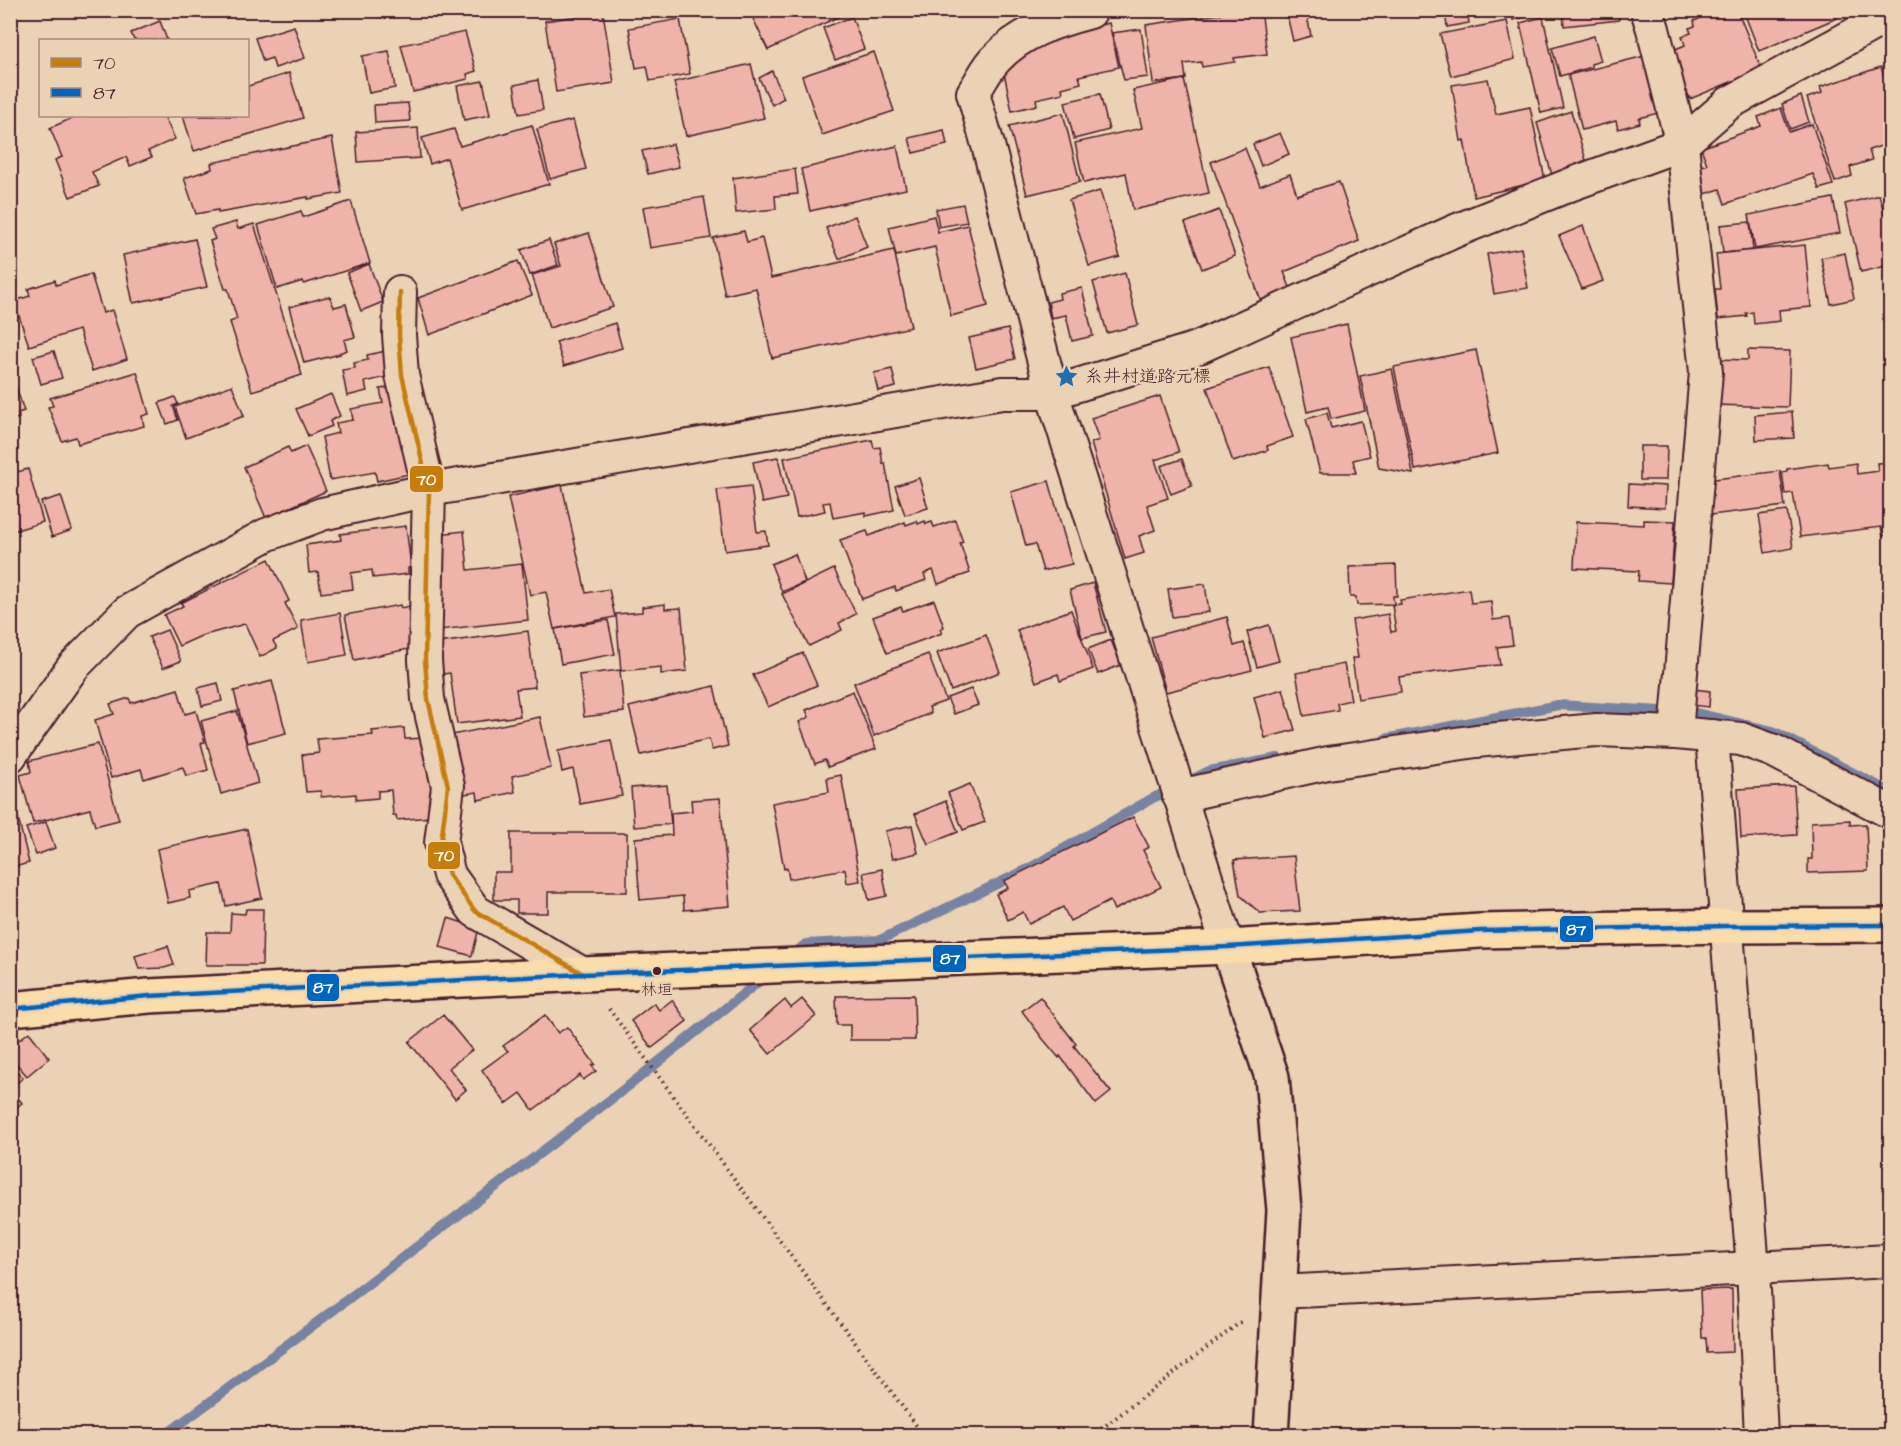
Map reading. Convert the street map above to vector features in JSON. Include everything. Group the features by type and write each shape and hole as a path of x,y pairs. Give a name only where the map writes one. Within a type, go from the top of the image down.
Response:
{"main road":[{"path":"10,1009 149,996 583,974 1228,947 1480,931 1890,925"}],"street":[{"path":"1090,10 1090,12 1017,39 995,59 973,93 1052,393 1179,796 1272,1077 1284,1210 1271,1436"},
{"path":"1647,10 1682,144 1706,372 1676,733"},
{"path":"10,756 73,667 127,612 266,535 322,514 429,490 1002,393 1052,393 1197,348 1455,231 1572,184 1682,144 1730,103 1890,15"},
{"path":"400,292 399,335 402,375 429,490 425,660 428,699 448,786 441,843 449,875 475,911 583,974"},
{"path":"1179,796 1328,763 1476,741 1596,730 1676,733 1741,739 1774,751 1890,812"},
{"path":"1712,736 1753,1269 1761,1436"},
{"path":"1279,1292 1890,1261"}],"path":[{"path":"583,974 924,1436"},
{"path":"1092,1436 1279,1292"}],"building":[{"path":"749,10 839,10 842,15 768,50"},
{"path":"1220,10 1261,10 1267,54 1234,58 1235,62 1202,67 1201,62 1184,64 1186,79 1153,83 1146,25 1221,14"},
{"path":"1306,10 1311,36 1293,41 1286,11"},
{"path":"1445,10 1467,10 1469,23 1447,27"},
{"path":"1511,10 1532,10 1533,15 1513,20"},
{"path":"1563,10 1618,10 1619,20 1564,26"},
{"path":"1719,10 1737,10 1765,77 1741,86 1738,79 1690,99 1671,51 1685,45 1682,36 1691,33 1689,28 1695,26 1694,21"},
{"path":"1743,10 1834,10 1837,18 1759,51"},
{"path":"603,12 614,83 556,92 545,21"},
{"path":"852,17 864,49 835,60 823,28"},
{"path":"1543,17 1563,108 1541,113 1520,23"},
{"path":"680,19 690,74 650,81 647,66 636,68 629,28"},
{"path":"160,21 167,39 134,39 131,33"},
{"path":"1507,21 1515,59 1451,76 1440,34"},
{"path":"1109,23 1119,67 1079,76 1081,83 1062,88 1063,93 1036,99 1037,105 1012,111 1003,68 1050,37"},
{"path":"294,26 305,58 275,68 272,58 263,61 255,38"},
{"path":"1141,29 1148,77 1124,80 1112,33"},
{"path":"465,32 476,71 467,74 468,79 413,92 401,45"},
{"path":"1594,36 1601,61 1591,64 1592,67 1560,76 1552,48"},
{"path":"389,51 395,88 369,93 362,56"},
{"path":"874,52 894,111 822,135 802,76"},
{"path":"1645,56 1658,113 1639,118 1640,123 1618,129 1616,121 1582,130 1568,75"},
{"path":"751,64 764,118 686,136 674,82"},
{"path":"1881,67 1890,96 1890,143 1869,150 1872,160 1850,167 1852,176 1835,182 1807,98 1822,93 1820,87"},
{"path":"772,71 784,98 772,105 759,78"},
{"path":"289,73 303,118 194,151 183,117 249,117 249,86"},
{"path":"1184,79 1209,193 1133,210 1126,173 1084,183 1075,143 1142,128 1133,90"},
{"path":"1488,79 1496,114 1530,107 1545,180 1474,197 1464,140 1461,141 1452,85"},
{"path":"538,80 543,110 519,114 514,85"},
{"path":"483,81 490,115 464,120 457,86"},
{"path":"1100,94 1109,130 1074,139 1065,102"},
{"path":"1801,96 1809,122 1790,129 1782,104"},
{"path":"408,103 410,121 375,123 374,105"},
{"path":"1781,108 1789,132 1812,124 1833,185 1819,189 1813,174 1725,204 1720,189 1705,194 1697,168 1707,164 1701,148 1761,126 1758,117"},
{"path":"1571,111 1586,160 1552,175 1537,123"},
{"path":"1063,113 1080,182 1027,195 1009,126"},
{"path":"75,117 164,117 175,139 148,151 152,157 130,166 126,157 92,172 99,186 70,197 55,160 62,157 50,128"},
{"path":"573,120 586,169 550,179 537,129"},
{"path":"532,125 549,184 462,210 447,158 430,164 422,138 454,129 460,146"},
{"path":"418,128 420,158 358,162 356,132"},
{"path":"944,130 947,145 913,153 909,138"},
{"path":"1280,133 1289,154 1261,166 1253,144"},
{"path":"332,138 342,193 218,213 218,210 196,214 184,178 212,169 211,163"},
{"path":"673,144 679,167 648,174 642,151"},
{"path":"897,146 906,189 810,211 801,169"},
{"path":"1245,148 1260,186 1290,174 1297,195 1339,182 1359,241 1284,272 1293,295 1263,307 1211,162"},
{"path":"795,169 798,194 775,196 776,209 736,213 733,178"},
{"path":"1100,191 1120,257 1089,266 1069,200"},
{"path":"1879,195 1885,216 1890,215 1890,265 1861,272 1845,204"},
{"path":"704,197 711,238 650,248 643,207"},
{"path":"1833,198 1840,233 1755,249 1749,215"},
{"path":"351,201 370,263 304,284 303,281 277,289 258,225 301,211 303,217"},
{"path":"963,204 967,222 939,227 936,209"},
{"path":"1219,210 1235,256 1202,269 1185,223"},
{"path":"855,216 867,247 839,259 826,228"},
{"path":"934,216 938,232 968,225 988,306 951,316 935,247 896,256 889,227"},
{"path":"236,222 238,229 254,224 302,375 252,391 230,322 237,319 210,241 215,239 211,229"},
{"path":"1750,222 1753,250 1723,253 1720,225"},
{"path":"1583,226 1603,281 1582,289 1559,236"},
{"path":"744,231 747,242 762,238 771,278 894,250 911,327 772,358 756,288 725,295 713,238"},
{"path":"589,233 613,307 549,328 532,275 561,266 554,244"},
{"path":"195,239 207,287 133,303 123,255"},
{"path":"549,240 558,265 530,275 521,250"},
{"path":"1805,245 1811,307 1779,310 1780,321 1754,324 1753,312 1746,313 1747,316 1718,319 1715,289 1720,289 1716,254"},
{"path":"1521,248 1528,288 1494,294 1487,254"},
{"path":"1845,253 1854,299 1831,304 1821,258"},
{"path":"518,261 532,295 429,335 418,298"},
{"path":"369,264 383,302 361,311 347,273"},
{"path":"1125,273 1138,325 1107,333 1093,282"},
{"path":"91,274 103,313 112,310 127,359 92,371 79,330 29,346 14,301 30,296 28,289 55,280 56,285"},
{"path":"1082,288 1093,336 1072,341 1066,315 1051,318 1048,302 1060,299 1059,293"},
{"path":"330,297 334,307 346,304 355,337 344,340 347,350 340,354 304,363 289,307"},
{"path":"615,323 622,348 564,366 556,342"},
{"path":"1347,324 1365,411 1331,419 1328,407 1307,412 1291,337"},
{"path":"1008,329 1015,359 976,368 969,338"},
{"path":"1476,350 1498,453 1415,470 1394,367"},
{"path":"1748,350 1790,351 1788,407 1714,405 1716,359 1748,360"},
{"path":"54,351 62,378 41,384 33,357"},
{"path":"386,351 391,376 365,382 367,391 347,396 342,370 355,368 354,363 368,360 367,355"},
{"path":"1269,367 1293,437 1267,446 1268,450 1233,462 1207,388"},
{"path":"10,369 24,411 18,413 19,418 10,421"},
{"path":"892,369 896,387 878,391 874,373"},
{"path":"1392,369 1413,474 1379,468 1360,376"},
{"path":"137,372 149,414 142,416 144,426 78,444 76,437 62,441 48,407 53,406 50,398"},
{"path":"232,385 244,416 186,438 175,407"},
{"path":"394,387 398,422 409,474 377,481 375,472 330,480 322,437 338,433 336,423 353,420 351,409 383,403 380,389"},
{"path":"331,394 340,416 330,421 332,426 308,436 296,409"},
{"path":"1160,396 1179,452 1155,460 1168,498 1147,505 1155,530 1139,536 1144,553 1125,559 1091,443 1099,440 1091,418"},
{"path":"175,397 178,404 173,406 178,420 167,424 159,403"},
{"path":"1792,412 1794,438 1756,440 1755,415"},
{"path":"1327,413 1331,428 1361,421 1370,456 1353,460 1356,473 1320,473 1306,419"},
{"path":"872,440 874,448 880,447 894,510 866,516 866,512 833,518 830,502 823,503 825,511 797,517 784,458"},
{"path":"306,446 326,491 266,518 244,467 288,447 291,453"},
{"path":"1640,446 1667,446 1666,480 1640,480"},
{"path":"778,457 787,498 762,503 753,462"},
{"path":"1182,459 1192,486 1171,494 1161,466"},
{"path":"1890,462 1890,534 1883,536 1881,527 1800,537 1793,493 1785,494 1782,472 1787,469 1828,463 1829,467 1856,463 1857,474 1878,471 1877,463"},
{"path":"28,469 43,522 10,532 10,474"},
{"path":"1780,471 1785,506 1711,515 1707,480"},
{"path":"919,478 928,508 905,515 895,486"},
{"path":"1049,481 1072,564 1043,571 1035,544 1026,546 1011,492"},
{"path":"1629,484 1666,486 1665,508 1628,506"},
{"path":"562,485 586,593 609,589 615,617 554,629 546,592 530,595 508,497"},
{"path":"751,486 757,532 766,531 768,545 725,551 717,490"},
{"path":"61,496 72,530 52,537 41,502"},
{"path":"1787,511 1793,548 1765,553 1759,515"},
{"path":"955,520 970,573 938,584 933,570 924,574 926,580 896,591 895,587 862,599 840,540 867,531 869,536 905,522 906,525 917,521 918,524 925,521 926,524 932,522 934,527"},
{"path":"1644,520 1675,521 1671,583 1638,581 1639,571 1574,568 1576,522 1644,525"},
{"path":"406,526 411,567 408,568 408,574 373,578 372,570 351,573 353,589 321,593 318,572 309,573 306,545 341,540 340,534"},
{"path":"464,531 468,570 522,564 528,620 439,630 438,534"},
{"path":"795,554 805,582 782,592 771,564"},
{"path":"269,559 289,601 285,603 298,629 273,641 277,648 260,657 245,624 201,636 179,646 164,615 183,606 181,603"},
{"path":"1396,565 1397,596 1393,596 1394,604 1357,605 1356,597 1350,597 1349,567"},
{"path":"834,569 856,614 839,623 842,630 809,646 782,594"},
{"path":"1093,583 1106,632 1082,638 1070,590"},
{"path":"1205,584 1209,612 1172,617 1168,589"},
{"path":"1469,589 1471,603 1491,601 1493,620 1509,618 1513,645 1497,647 1500,665 1399,677 1401,692 1358,699 1352,658 1358,658 1352,620 1388,614 1391,632 1396,631 1392,605 1401,604 1400,600"},
{"path":"934,600 944,627 940,629 942,633 887,653 873,617 901,607 903,611"},
{"path":"665,604 665,609 681,608 687,671 661,674 661,667 621,671 616,614 642,612 642,607"},
{"path":"400,605 401,608 411,606 414,648 354,660 345,615"},
{"path":"1071,610 1093,669 1060,681 1058,674 1036,682 1017,630"},
{"path":"340,613 347,655 308,662 301,620"},
{"path":"1227,617 1234,646 1244,643 1252,670 1166,692 1151,637"},
{"path":"608,620 615,654 561,664 555,629"},
{"path":"1269,625 1279,661 1257,667 1247,632"},
{"path":"167,630 181,661 163,668 149,637"},
{"path":"528,631 535,687 516,689 520,716 457,724 450,673 443,674 438,643"},
{"path":"986,635 1000,672 951,691 937,653"},
{"path":"1111,640 1121,665 1098,674 1088,649"},
{"path":"803,653 817,685 768,707 753,675"},
{"path":"928,654 946,701 929,707 931,713 874,736 854,683"},
{"path":"1344,664 1351,700 1337,703 1338,710 1304,716 1296,673"},
{"path":"620,670 624,712 584,717 579,675"},
{"path":"272,681 286,733 247,743 234,691"},
{"path":"218,683 222,701 202,706 198,688"},
{"path":"714,686 728,746 712,750 709,739 641,755 629,707"},
{"path":"178,689 185,714 196,711 205,742 201,743 208,770 186,776 183,767 144,779 141,769 111,778 95,720 114,714 110,704 129,698 131,703"},
{"path":"971,689 978,705 954,714 947,698"},
{"path":"1283,689 1295,730 1265,738 1254,697"},
{"path":"1693,689 1710,691 1709,707 1692,705"},
{"path":"853,691 876,749 828,767 825,760 815,764 799,722 809,717 806,710"},
{"path":"10,704 17,719 10,722"},
{"path":"237,711 258,783 221,794 201,721"},
{"path":"540,717 551,768 512,776 515,792 478,800 477,792 459,795 447,736"},
{"path":"404,728 405,739 427,738 434,810 431,817 397,820 396,815 393,815 391,790 378,791 378,798 356,800 356,794 321,797 321,791 306,792 302,755 319,753 317,739 373,735 372,731"},
{"path":"611,740 622,796 580,804 573,769 562,772 558,751"},
{"path":"98,744 119,820 95,826 90,809 33,823 20,775 31,772 29,761"},
{"path":"841,775 860,881 847,883 845,869 789,879 787,868 784,869 772,803 829,792 827,778"},
{"path":"970,784 985,822 963,830 948,793"},
{"path":"667,785 671,824 634,827 631,788"},
{"path":"1794,786 1797,835 1741,838 1738,789"},
{"path":"10,790 29,863 10,868"},
{"path":"720,798 730,906 684,910 683,896 640,900 635,838 672,835 671,813 692,811 691,800"},
{"path":"946,801 958,832 928,844 915,814"},
{"path":"1133,817 1149,847 1143,850 1161,887 1114,910 1110,901 1070,921 1063,907 1029,924 1023,912 1008,920 996,894 1008,888 1004,881"},
{"path":"1850,820 1850,825 1866,824 1868,871 1808,873 1808,859 1812,859 1811,822"},
{"path":"46,822 55,848 36,855 26,828"},
{"path":"912,825 918,853 892,859 885,831"},
{"path":"247,829 262,898 226,906 221,884 189,891 190,898 168,903 157,849"},
{"path":"511,833 627,833 627,892 548,892 548,913 517,913 517,900 494,900 494,872 511,872"},
{"path":"1294,856 1300,911 1260,913 1240,895 1234,860"},
{"path":"882,869 887,896 869,900 863,873"},
{"path":"246,909 263,909 262,965 206,965 207,932 230,932 231,913 245,914"},
{"path":"448,918 479,928 472,956 440,947"},
{"path":"168,946 174,965 164,968 139,969 135,956"},
{"path":"914,995 915,1040 850,1040 850,1025 837,1025 836,996"},
{"path":"1040,997 1076,1044 1074,1046 1111,1092 1096,1104 1022,1011"},
{"path":"802,999 816,1016 770,1054 750,1030 785,1000 791,1008"},
{"path":"672,1000 687,1021 652,1048 631,1021 654,1003 659,1010"},
{"path":"443,1015 472,1050 449,1068 466,1090 455,1099 409,1042"},
{"path":"545,1015 558,1033 567,1027 595,1064 592,1066 596,1071 583,1080 580,1075 533,1110 521,1093 506,1104 482,1070 508,1051 503,1046"},
{"path":"29,1032 49,1058 27,1076 10,1056 10,1047"},
{"path":"10,1062 23,1078 10,1088"},
{"path":"10,1088 22,1103 10,1113"},
{"path":"1732,1289 1733,1352 1707,1353 1706,1338 1702,1338 1700,1290"}],"waterway":[{"path":"1385,739 1558,705 1696,713 1773,731 1890,792"},
{"path":"1189,781 1209,771 1278,758"},
{"path":"791,956 806,944 880,940 1026,870 1153,798 1175,788"},
{"path":"164,1436 631,1084 767,975"}],"transit line":[{"name":"70","path":"400,292 399,335 402,375 429,490 425,660 428,699 448,786 441,843 449,875 475,911 583,974"},
{"name":"87","path":"10,1009 149,996 583,974 1228,947 1480,931 1890,925"}],"place":[{"name":"糸井村道路元標","path":"1067,376"},
{"name":"林垣","path":"657,971"}]}
